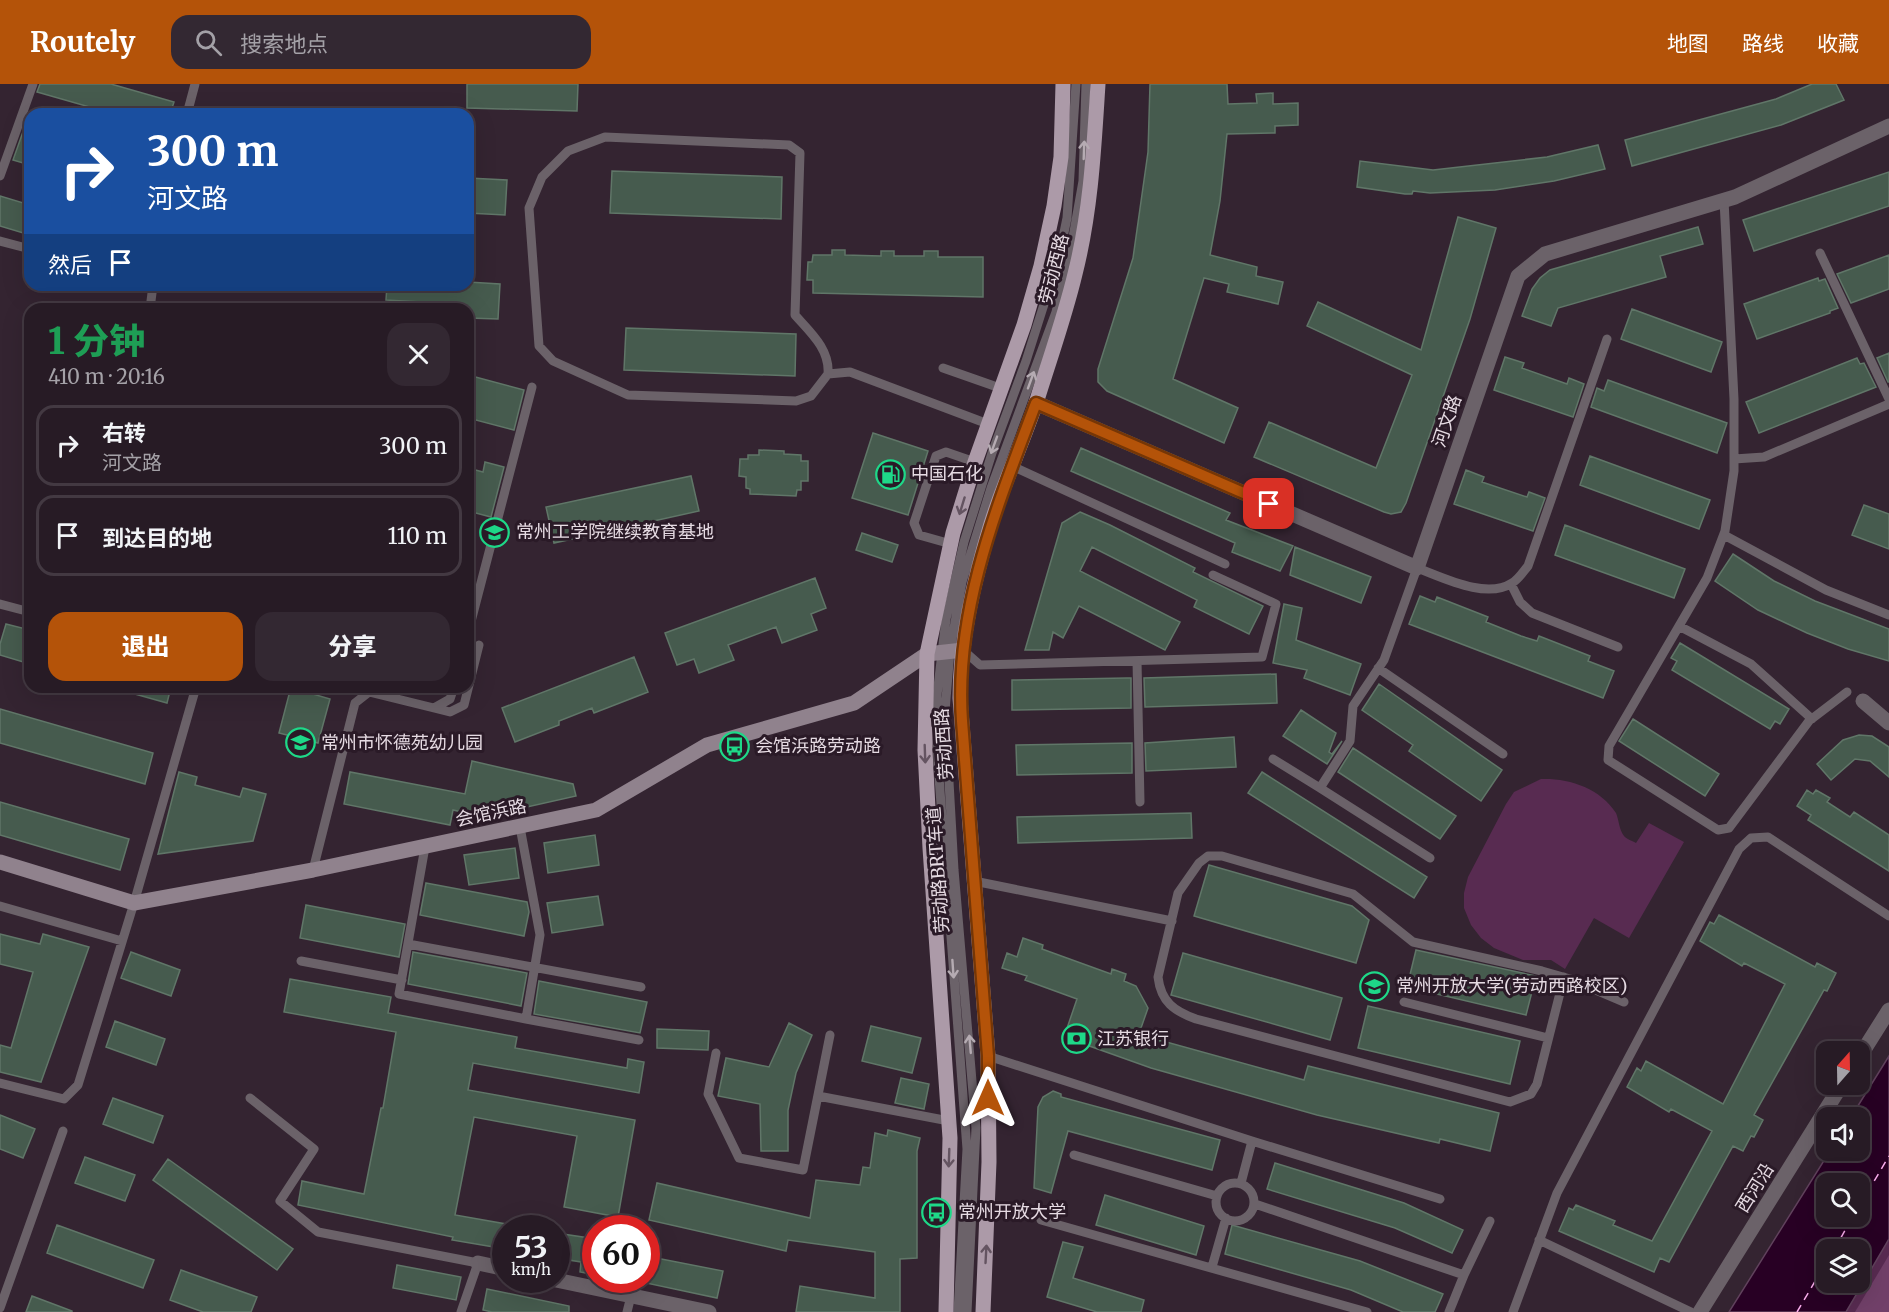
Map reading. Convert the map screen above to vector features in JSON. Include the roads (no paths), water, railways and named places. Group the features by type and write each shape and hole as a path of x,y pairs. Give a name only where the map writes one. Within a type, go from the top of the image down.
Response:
{"main road":[{"name":"劳动西路","path":"946,1312 950,1138 925,750 945,651 951,544 975,462 1024,325 1041,266 1054,206 1061,157 1063,84"},
{"name":"劳动西路","path":"945,651 969,613 991,523 1036,403 1076,273 1087,215 1093,165 1098,84"},
{"name":"劳动西路","path":"945,651 960,672 960,698 988,1056 989,1162 983,1312"}],"street":[{"name":"河文路","path":"1417,568 1518,276 1545,254 1735,197 1889,126"},
{"path":"1036,403 1417,568"},
{"name":"会馆浜路","path":"0,862 134,903 313,870 520,827 596,810 707,745 854,703 945,651"},
{"path":"1863,701 1889,723"},
{"path":"1869,1041 1889,1010"},
{"name":"西河沿","path":"1700,1312 1835,1095"},
{"path":"478,1263 492,1266"},
{"path":"570,1283 709,1312"}],"lane":[{"path":"24,108 33,84"},
{"path":"189,108 195,84"},
{"path":"958,1312 968,1149 938,764 937,695 945,651 946,619 964,542 1059,257 1067,218 1076,84"},
{"name":"劳动路BRT车道","path":"967,1312 976,1128 953,858 945,711 945,651 962,582 991,488 1056,312 1070,254 1083,181 1086,84"},
{"path":"0,176 24,109"},
{"path":"828,374 829,365 824,351 795,315 800,153 789,145 605,137 568,151 542,177 529,207 539,346 553,361 628,395 796,401 811,396 828,374 850,372 988,424"},
{"path":"1724,200 1734,399 1734,471 1724,535 1707,578 1609,746 1608,760 1718,830 1729,828 1812,719 1847,692"},
{"path":"0,241 24,247"},
{"path":"1820,253 1889,399"},
{"path":"1320,788 1350,741 1353,706 1384,660 1417,568 1470,587 1490,590 1511,584 1528,566 1607,339"},
{"path":"943,368 1000,388"},
{"path":"474,610 532,387"},
{"path":"1734,459 1764,457 1889,404"},
{"path":"951,544 919,535 914,523 936,456 946,452 975,462"},
{"path":"1012,466 1225,564"},
{"path":"1724,535 1826,590 1889,615"},
{"path":"945,651 980,665 1262,657 1276,604 1213,575"},
{"path":"1511,584 1520,602 1532,614 1618,647"},
{"path":"0,604 24,610"},
{"path":"1679,626 1751,664 1812,719"},
{"path":"474,665 479,645"},
{"path":"1137,661 1140,802"},
{"path":"1378,668 1503,754"},
{"path":"0,1083 64,1099 78,1085 134,903 194,693"},
{"path":"313,870 355,703 368,693"},
{"path":"373,693 450,712 464,705 467,693"},
{"path":"434,708 450,699 452,693"},
{"path":"1273,759 1430,858"},
{"path":"520,827 540,935 526,1019"},
{"path":"1513,1312 1557,1193 1739,849 1751,838 1768,837 1889,916"},
{"path":"425,847 399,994 639,1040"},
{"path":"1564,977 1537,1084 1531,1094 1510,1102 1184,1015 1169,1005 1160,991 1158,977 1178,893 1199,863 1208,856 1222,856 1353,894 1413,942 1564,977 1624,1002"},
{"path":"974,881 1172,921"},
{"path":"0,906 122,941"},
{"path":"408,944 641,987"},
{"path":"301,961 402,980"},
{"path":"1404,1002 1548,1038"},
{"path":"716,1053 708,1094 739,1158 803,1170 830,1035"},
{"path":"988,1056 1440,1199"},
{"path":"818,1096 949,1121"},
{"path":"250,1098 315,1149 280,1201 318,1232 478,1263 461,1312"},
{"path":"0,1308 63,1131"},
{"path":"1241,1183 1252,1141"},
{"path":"1074,1155 1217,1196"},
{"path":"1231,1183 1241,1183 1249,1187 1255,1204 1253,1210 1244,1219 1232,1221 1217,1209 1217,1196 1225,1186 1231,1183"},
{"path":"1255,1204 1464,1275"},
{"path":"1212,1267 1226,1218"},
{"path":"1041,1220 1367,1312"},
{"path":"1449,1312 1490,1221"},
{"path":"1539,1240 1691,1312"},
{"path":"627,1312 631,1296"}],"place":[{"name":"中国石化","path":"890,474"},
{"name":"常州工学院继续教育基地","path":"495,532"},
{"name":"常州市怀德苑幼儿园","path":"300,743"},
{"name":"会馆浜路劳动路","path":"734,746"},
{"name":"常州开放大学(劳动西路校区)","path":"1375,986"},
{"name":"江苏银行","path":"1076,1039"},
{"name":"常州开放大学","path":"937,1212"}]}
